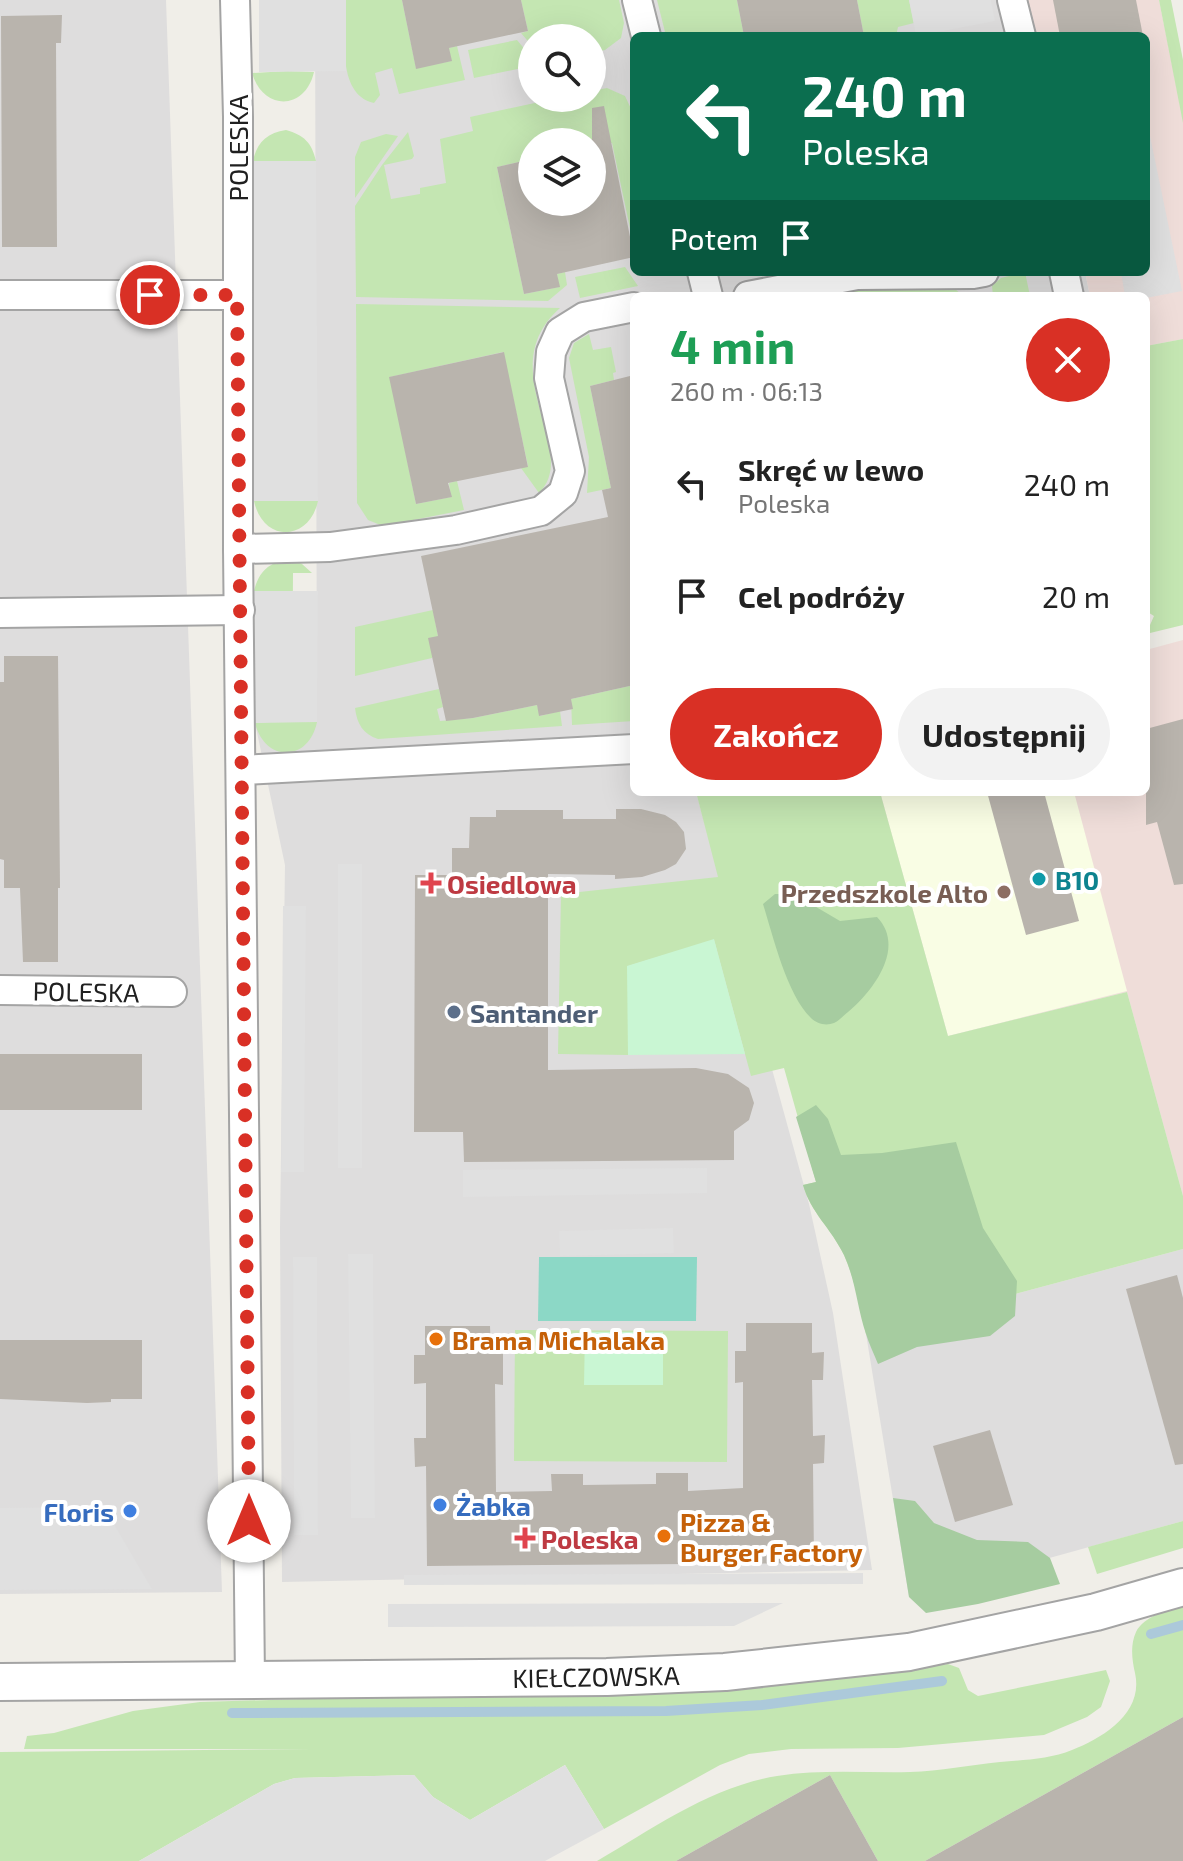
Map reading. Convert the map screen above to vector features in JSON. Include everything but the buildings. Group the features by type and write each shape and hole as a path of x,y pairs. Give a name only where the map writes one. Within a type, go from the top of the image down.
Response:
{"street":[{"name":"POLESKA","path":"235,0 250,1681"},
{"path":"637,0 645,32"},
{"path":"1012,0 1020,32"},
{"path":"769,292 852,276"},
{"path":"0,295 237,295"},
{"path":"238,549 330,547 456,530 541,511 563,493 570,471 549,378 551,352 560,332 584,317 630,308"},
{"path":"0,613 240,610"},
{"path":"242,770 630,749"},
{"name":"POLESKA","path":"0,990 172,992"},
{"name":"KIEŁCZOWSKA","path":"0,1682 607,1677 725,1672 909,1652 1108,1609 1183,1587"}],"shaded area":[{"path":"0,0 166,0 222,1592 0,1594"},
{"path":"259,0 346,0 346,71 259,72"},
{"path":"315,0 1028,0 1034,32 630,32 630,276 1086,276 1089,292 630,292 630,796 697,796 809,1204 833,1313 872,1570 282,1582 280,1228 285,865 255,723 317,721"},
{"path":"909,0 991,0 995,21 937,32 915,32"},
{"path":"1028,0 1159,0 1183,119 1183,339 1150,345 1150,292 1089,292 1086,276 1150,276 1150,32 1034,32"},
{"path":"1150,136 1182,291 1150,297 1150,292 1124,292 1122,276 1150,276"},
{"path":"253,161 316,161 318,501 254,501"},
{"path":"254,591 318,591 317,722 255,723"},
{"name":"Przedszkole Alto","path":"1183,640 1183,1196 1127,992 948,1036 881,796 1150,796 1150,649"},
{"name":"Przedszkole Alto","path":"881,796 1075,796 1127,991 948,1036"},
{"path":"338,864 362,864 362,1168 338,1168"},
{"path":"283,906 306,906 304,1172 281,1172"},
{"path":"707,1168 707,1193 463,1197 463,1170"},
{"path":"673,1228 674,1253 560,1256 559,1231"},
{"path":"1183,1249 1183,1521 909,1597 866,1334"},
{"path":"348,1254 373,1254 375,1518 351,1518"},
{"path":"293,1257 317,1257 318,1535 294,1535"},
{"path":"104,1507 152,1589 0,1590 0,1508"},
{"path":"863,1573 863,1584 404,1585 404,1575"},
{"path":"783,1603 734,1626 388,1627 388,1604"},
{"path":"565,1765 604,1829 545,1861 139,1861 274,1784 295,1778 414,1775 433,1797 470,1820"}],"green space":[{"path":"346,0 402,0 416,68 451,61 449,48 457,46 465,80 399,94 392,68 375,73 380,95 374,103 362,97 353,88 345,60"},
{"path":"521,0 619,0 624,23 621,38 606,49 606,24 526,24"},
{"path":"657,0 737,0 743,32 665,32"},
{"path":"857,0 909,0 914,23 898,27 897,32 863,32"},
{"path":"1159,0 1171,0 1183,60 1183,123"},
{"path":"517,40 518,69 474,78 468,50"},
{"path":"314,72 302,94 284,101 274,100 265,94 252,73"},
{"path":"606,88 625,96 630,107 630,228 612,143 606,144 606,128 518,128 518,162 497,167 524,294 559,287 557,274 565,272 567,285 548,301 356,297 355,206 382,165 408,132 414,156 412,159 384,165 391,199 420,194 420,188 446,183 440,139 473,131 470,117 518,107 518,112 606,112"},
{"path":"286,130 306,141 316,161 286,162 289,501 318,501 305,524 286,532 267,524 259,515 254,501 280,501 278,162 253,161 264,140 273,133"},
{"path":"386,134 398,136 355,198 355,157 361,142"},
{"path":"625,267 638,286 580,298 575,277"},
{"path":"1026,276 1029,292 993,292 992,286 1001,278"},
{"path":"859,286 954,288 958,292 833,292"},
{"path":"356,304 560,308 541,332 533,357 534,382 551,455 549,475 539,493 521,468 528,466 503,352 390,377 416,504 451,497 449,483 457,481 464,510 383,526 368,520 357,503"},
{"path":"589,334 593,350 611,347 616,372 613,373 614,380 590,386 611,488 587,493 589,457 569,358 574,343"},
{"path":"1183,339 1183,625 1150,633 1154,616 1150,614 1150,345"},
{"path":"290,559 312,573 293,573 292,721 317,722 305,745 287,752 277,751 268,745 255,723 283,721 254,591 266,569 276,562"},
{"path":"433,610 438,636 432,658 355,676 355,627"},
{"path":"630,686 630,721 572,725 571,699"},
{"path":"439,689 443,707 437,709 440,721 473,718 537,705 540,716 560,711 562,726 378,739 365,731 357,719 355,708"},
{"path":"697,796 881,796 948,1036 1127,992 1183,1196 1183,1249 866,1334 844,1255 811,1204 803,1185 816,1182 784,1068 751,1076 714,940 628,966 628,1055 558,1054 561,894 718,877"},
{"path":"775,894 794,894 840,921 877,917 885,929 888,941 883,968 868,992 834,1023 822,1024 811,1018 802,1008 788,980 763,904"},
{"path":"714,939 745,1054 628,1055 627,966"},
{"path":"816,1105 828,1119 841,1155 882,1153 956,1142 983,1228 1017,1281 1015,1316 990,1336 917,1347 878,1364 866,1334 844,1255 811,1204 803,1185 816,1182 796,1117"},
{"path":"539,1257 697,1257 696,1321 538,1321"},
{"path":"515,1330 728,1331 727,1462 514,1461"},
{"path":"585,1332 663,1332 663,1385 584,1385"},
{"path":"893,1498 915,1501 934,1523 977,1540 1028,1542 1050,1558 1060,1584 926,1613 909,1597"},
{"path":"1183,1521 1183,1548 1097,1574 1088,1547"},
{"path":"1183,1605 1183,1717 925,1861 878,1861 830,1775 676,1861 597,1861 683,1810 753,1781 810,1773 932,1770 1046,1757 1084,1745 1118,1722 1133,1700 1136,1687 1132,1647 1140,1626 1157,1614"},
{"path":"948,1664 959,1668 968,1690 978,1696 1106,1670 1110,1681 1101,1707 1087,1717 1044,1735 898,1748 791,1749 749,1754 720,1765 604,1829 565,1765 470,1820 433,1797 414,1775 295,1778 274,1784 139,1861 0,1861 0,1752 312,1749 24,1749 27,1736 54,1733 133,1711 200,1702 439,1695 585,1696 752,1688"}],"waterway":[{"path":"1151,1634 1183,1625"},
{"path":"232,1713 666,1711 762,1705 942,1681"}],"place":[{"name":"B10","path":"1039,879"},
{"name":"Osiedlowa","path":"431,883"},
{"name":"Przedszkole Alto","path":"1004,892"},
{"name":"Santander","path":"454,1012"},
{"name":"Brama Michalaka","path":"436,1339"},
{"name":"Żabka","path":"440,1505"},
{"name":"Floris","path":"130,1511"},
{"name":"Pizza & Burger Factory","path":"664,1536"},
{"name":"Poleska","path":"525,1538"}],"route":[{"path":"150,295 237,295 249,1521"}]}
